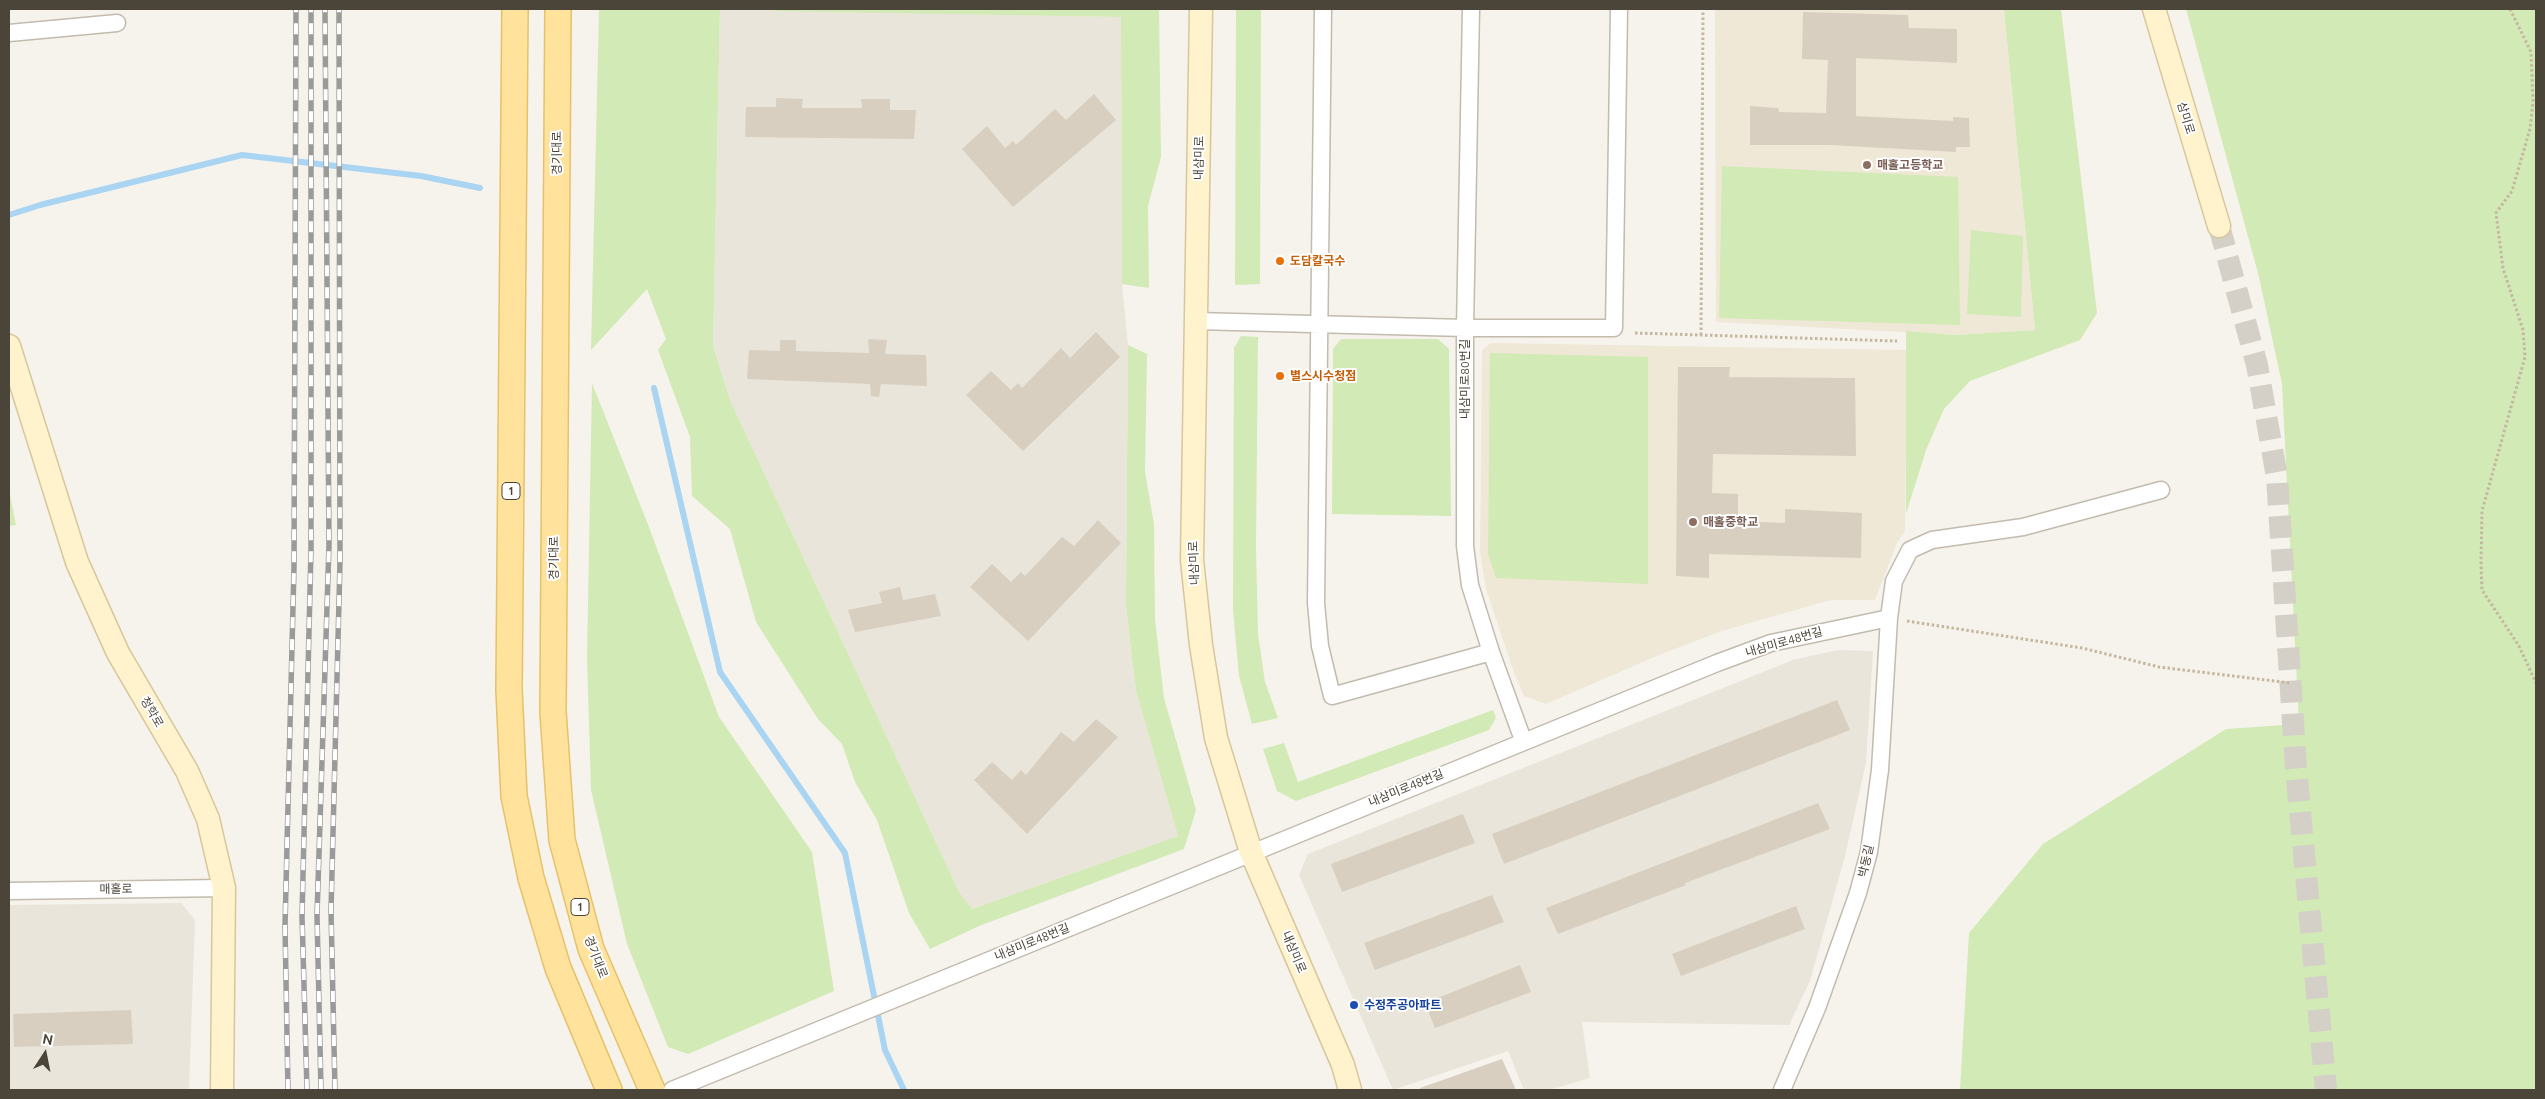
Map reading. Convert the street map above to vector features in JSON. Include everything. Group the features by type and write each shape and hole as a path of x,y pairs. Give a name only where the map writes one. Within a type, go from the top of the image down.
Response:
{"main road":[{"name":"1","path":"515,9 509,690 514,796 531,878 558,968 609,1090"},
{"name":"경기대로","path":"558,9 553,712 562,840 591,949 652,1090"}],"street":[{"name":"내삼미로","path":"1201,9 1192,560 1200,645 1216,738 1251,852 1343,1065 1350,1090"},
{"path":"1322,9 1316,603 1320,646 1332,696 1491,652"},
{"name":"내삼미로80번길","path":"1471,9 1465,328 1466,546 1470,585 1491,652 1523,740"},
{"path":"1196,321 1465,328 1614,328 1618,9"},
{"name":"삼미로","path":"2154,9 2219,226"},
{"path":"9,33 117,23"},
{"name":"청학로","path":"9,346 78,562 118,653 187,771 208,819 224,888 222,1090"},
{"name":"박동길","path":"1782,1090 1817,1008 1858,893 1869,852 1880,770 1889,618 1894,581 1910,550 1932,540 2024,527 2161,490"},
{"name":"내삼미로48번길","path":"672,1090 1523,740 1771,643 1889,618"},
{"name":"매홀로","path":"9,891 224,888"}],"path":[{"path":"1701,335 1703,9"},
{"path":"2510,9 2531,52 2533,102 2530,129 2512,192 2496,214 2503,268 2523,330 2525,357 2482,512 2480,564 2482,590 2519,646 2536,684"},
{"path":"1635,333 1897,341"},
{"path":"1889,618 2082,648 2159,667 2291,683"}],"shaded area":[{"path":"720,9 1121,17 1122,284 1128,345 1126,607 1136,691 1178,836 972,909 959,892 730,400 713,346"},
{"name":"매홀고등학교","path":"1715,9 2004,9 2035,330 1955,335 1716,322"},
{"name":"매홀중학교","path":"1491,343 1907,350 1905,531 1897,543 1875,600 1831,600 1722,631 1659,655 1546,704 1524,696 1514,673 1486,589 1480,552 1482,350"},
{"path":"1838,650 1873,651 1866,763 1845,856 1810,981 1789,1025 1582,1022 1590,1078 1549,1090 1524,1090 1508,1051 1393,1090 1299,875 1308,854 1793,660"},
{"path":"181,903 195,920 189,1090 9,1090 9,905"}],"green space":[{"path":"599,9 720,9 713,346 730,400 959,892 972,909 1178,836 1136,691 1126,607 1128,345 1147,354 1145,472 1154,524 1155,620 1164,698 1196,810 1184,849 979,926 930,949 909,913 877,820 855,782 842,744 818,719 756,622 730,529 692,496 690,437 658,350 666,339 647,289 591,350"},
{"path":"775,9 1159,9 1161,157 1148,206 1149,288 1122,284 1121,17 775,11"},
{"path":"1236,9 1261,9 1260,284 1235,285"},
{"path":"2004,9 2061,9 2097,313 2080,340 1970,381 1944,409 1926,450 1906,514 1906,331 1955,335 2035,330"},
{"path":"2186,9 2536,9 2536,1090 1960,1090 1969,933 2043,844 2226,729 2299,724 2282,384 2259,277"},
{"path":"1722,166 1958,177 1960,325 1719,318"},
{"path":"1971,230 2023,236 2021,317 1967,314"},
{"path":"1241,336 1258,337 1256,548 1258,634 1265,682 1278,718 1252,724 1239,676 1233,610 1234,348"},
{"path":"1341,339 1438,339 1449,349 1451,516 1332,514 1333,349"},
{"path":"1490,353 1648,357 1648,584 1496,578 1488,554"},
{"path":"592,383 649,527 719,717 812,852 834,991 688,1054 668,1047 627,944 591,790 587,657"},
{"path":"9,489 16,525 9,526"},
{"path":"1493,710 1496,718 1489,730 1296,801 1277,791 1263,749 1284,743 1298,782"}],"building":[{"path":"1803,12 1908,15 1909,28 1957,29 1957,63 1856,58 1856,116 1953,121 1953,117 1969,118 1970,147 1956,147 1956,152 1830,145 1750,145 1750,106 1778,108 1779,112 1826,113 1828,60 1802,59"},
{"path":"1094,94 1116,120 1013,207 962,149 987,126 1005,148 1013,141 1016,145 1055,109 1066,120"},
{"path":"776,98 803,99 802,108 862,108 861,99 890,99 890,110 916,110 914,139 745,137 746,107 776,107"},
{"path":"1096,332 1120,357 1023,451 966,395 991,371 1011,390 1018,383 1022,388 1061,348 1070,358"},
{"path":"868,339 887,340 885,354 926,355 927,386 881,384 879,397 871,396 870,384 747,379 749,350 780,351 780,340 796,340 796,351 869,353"},
{"path":"1678,367 1730,367 1729,377 1855,378 1856,456 1713,454 1712,493 1738,494 1738,521 1785,523 1785,509 1862,513 1861,558 1709,554 1709,578 1676,576"},
{"path":"1098,520 1121,543 1028,641 970,587 992,564 1011,582 1021,572 1025,576 1062,537 1074,546"},
{"path":"900,587 903,600 935,594 941,616 855,632 848,610 882,603 879,592"},
{"path":"1837,700 1850,730 1504,864 1492,834"},
{"path":"1096,719 1118,737 1027,834 974,780 992,762 1012,780 1021,770 1026,775 1061,732 1074,742"},
{"path":"1818,803 1830,829 1685,883 1686,885 1558,934 1546,908"},
{"path":"1463,814 1475,843 1342,892 1331,864"},
{"path":"1492,895 1504,922 1375,970 1364,943"},
{"path":"1796,906 1805,929 1681,976 1672,954"},
{"path":"1520,965 1531,992 1435,1028 1425,1003"},
{"path":"131,1010 133,1044 14,1047 13,1014"},
{"path":"1502,1059 1516,1090 1421,1090 1420,1088"}],"waterway":[{"path":"9,215 40,205 242,155 421,176 480,188"},
{"path":"654,388 720,672 845,853 885,1050 904,1090"}],"tunnel":[{"path":"2219,226 2257,365 2277,477 2296,768 2326,1090"}],"railway":[{"path":"288,1090 285,926 294,567 296,9"},
{"path":"307,1090 302,916 311,550 311,9"},
{"path":"321,1090 317,915 329,545 325,9"},
{"path":"335,1090 331,911 340,562 339,9"}],"place":[{"name":"매홀고등학교","path":"1867,165"},
{"name":"도담칼국수","path":"1280,261"},
{"name":"별스시수청점","path":"1280,376"},
{"name":"매홀중학교","path":"1693,522"},
{"name":"수정주공아파트","path":"1354,1005"}]}
